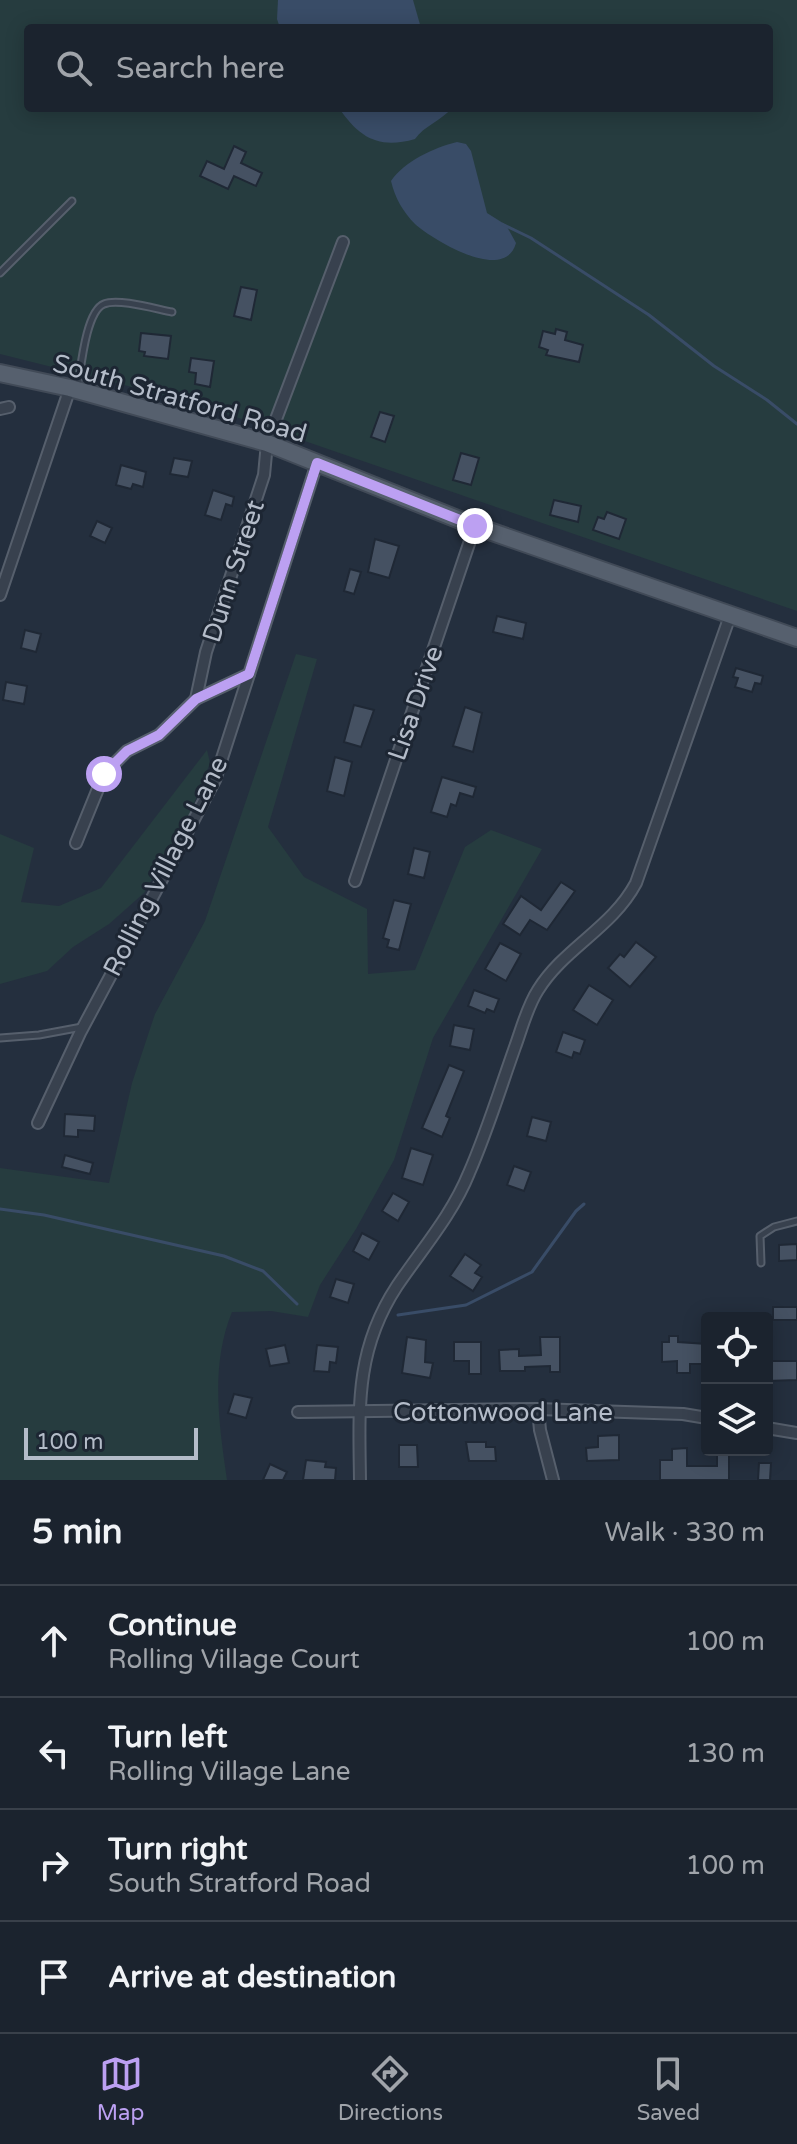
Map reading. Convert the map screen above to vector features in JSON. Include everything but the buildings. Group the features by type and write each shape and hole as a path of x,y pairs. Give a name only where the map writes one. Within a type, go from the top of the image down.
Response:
{"main road":[{"name":"South Stratford Road","path":"0,373 73,389 267,443 475,526 797,638"}],"street":[{"name":"Dunn Street","path":"196,699 206,652 264,475 267,443 343,242"},
{"path":"0,595 73,389"},
{"name":"Rolling Village Lane","path":"38,1123 83,1027 215,780 317,463"},
{"name":"Lisa Drive","path":"355,881 475,526"},
{"path":"360,1480 359,1411 364,1359 372,1336 390,1298 442,1225 468,1176 534,998 561,962 621,908 636,883 731,613"},
{"path":"76,843 104,774 127,751 159,735 196,699 249,674"},
{"path":"538,1409 553,1480"},
{"name":"Cottonwood Lane","path":"298,1412 538,1409 701,1417"},
{"path":"773,1429 797,1433"}],"lane":[{"path":"0,273 72,201"},
{"path":"73,389 94,312 102,304 115,302 172,312"},
{"path":"0,1038 83,1027"},
{"path":"761,1263 760,1236 774,1227 797,1221"}],"green space":[{"path":"0,0 797,0 797,611 192,402 0,354"},
{"path":"296,654 317,659 268,827 304,877 367,909 368,974 415,970 465,847 491,830 542,849 433,1038 394,1160 356,1229 320,1285 308,1317 271,1311 232,1312 221,1353 218,1395 227,1480 0,1480 0,1168 109,1183 132,1083 155,1014 205,921"},
{"path":"207,750 210,763 188,819 144,893 109,924 73,947 47,971 0,984 0,834 34,848 21,902 59,906 101,888"}],"water":[{"path":"278,0 413,0 420,24 279,24"},
{"path":"342,112 448,112 415,139 391,143 372,139"},
{"path":"457,142 466,144 471,151 487,213 506,225 516,243 509,255 498,260 468,255 424,231 411,219 395,193 391,181 404,167 429,152"}],"waterway":[{"path":"502,224 531,238 649,315 714,366 767,400 797,424"},
{"path":"398,1315 466,1305 532,1272 584,1204"},
{"path":"0,1209 44,1215 224,1256 263,1271 297,1304"}],"route":[{"path":"104,774 127,751 159,735 196,699 249,674 317,463 475,526"}]}
